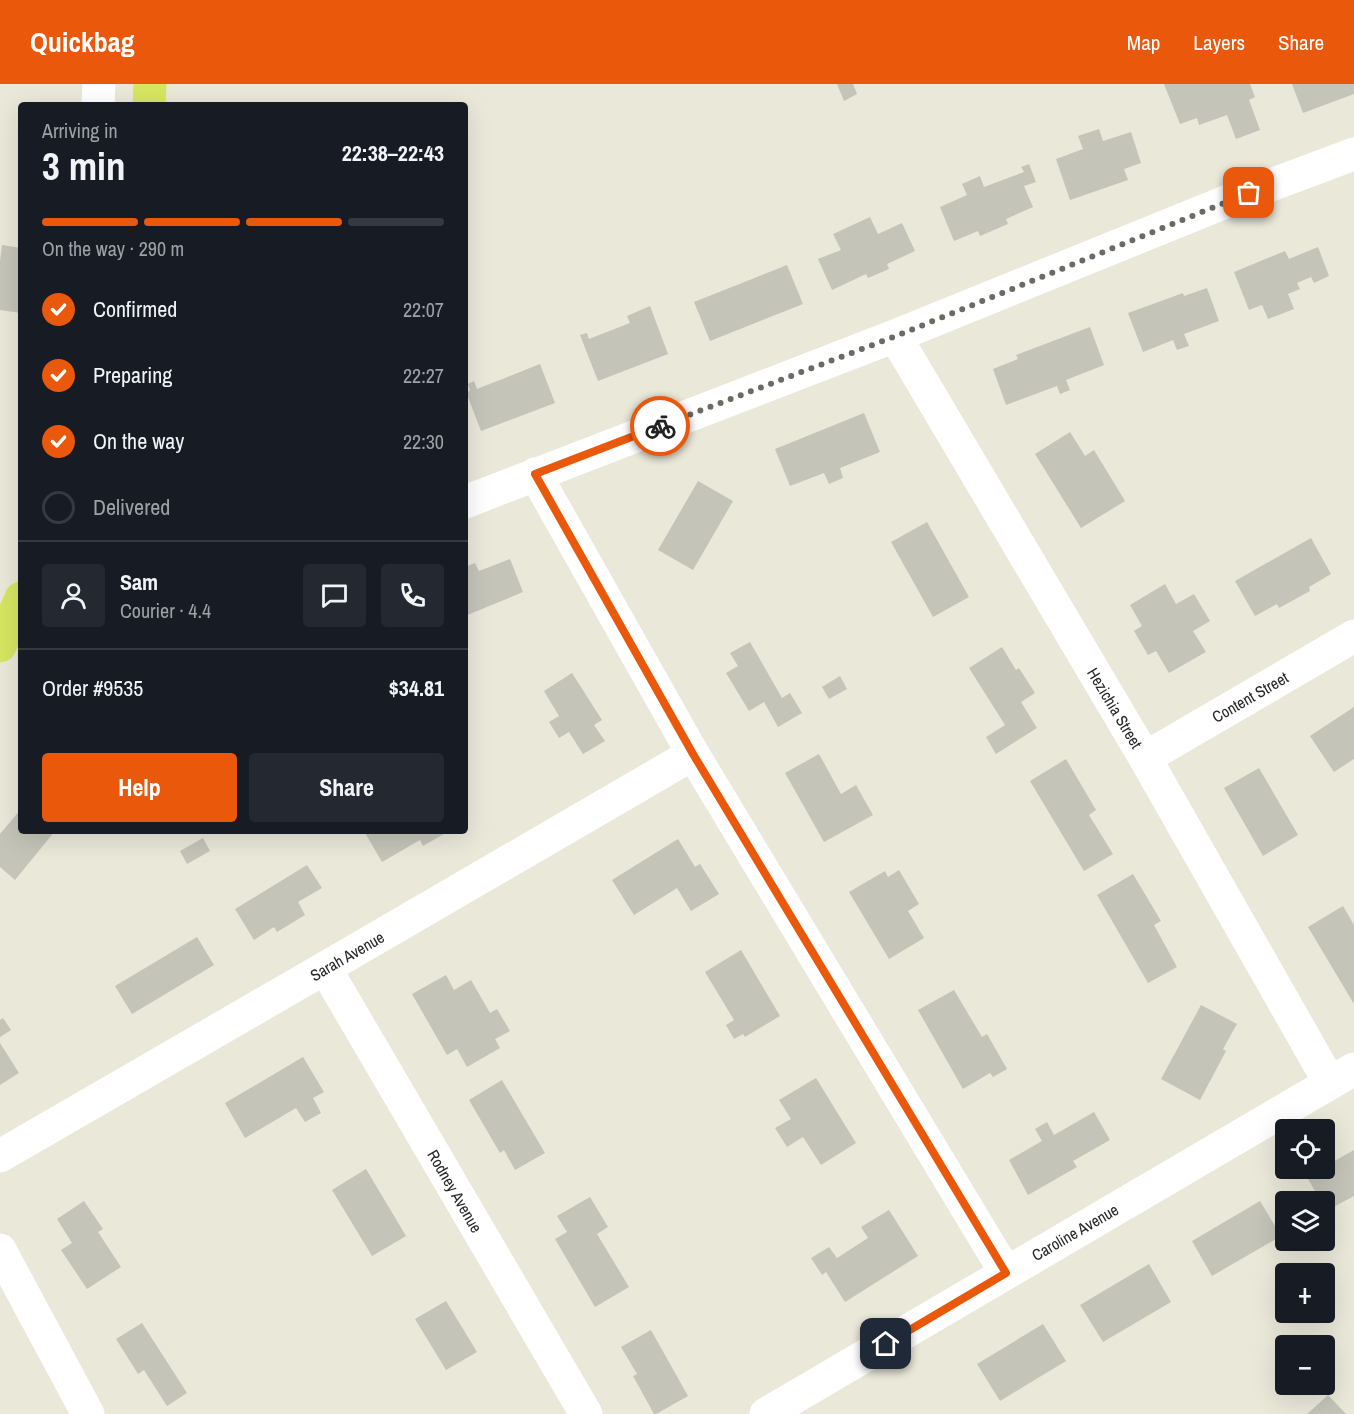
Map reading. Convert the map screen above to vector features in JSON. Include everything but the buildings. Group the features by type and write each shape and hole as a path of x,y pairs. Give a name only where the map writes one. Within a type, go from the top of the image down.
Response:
{"main road":[{"path":"149,102 150,84"},
{"path":"0,646 18,605"}],"street":[{"path":"98,102 99,84"},
{"path":"468,501 896,336 1228,201 1354,154"},
{"name":"Hezichia Street","path":"896,336 1145,758 1342,1076"},
{"path":"535,474 693,754 1006,1273"},
{"name":"Content Street","path":"1145,758 1354,636"},
{"name":"Sarah Avenue","path":"0,1156 693,754"},
{"name":"Rodney Avenue","path":"325,968 586,1414"},
{"name":"Caroline Avenue","path":"766,1414 1342,1076"},
{"path":"0,1250 88,1414"}],"way so far":[{"path":"660,426 896,336 1249,193"}],"route":[{"path":"660,426 535,474 693,754 1006,1273 886,1344"}]}
